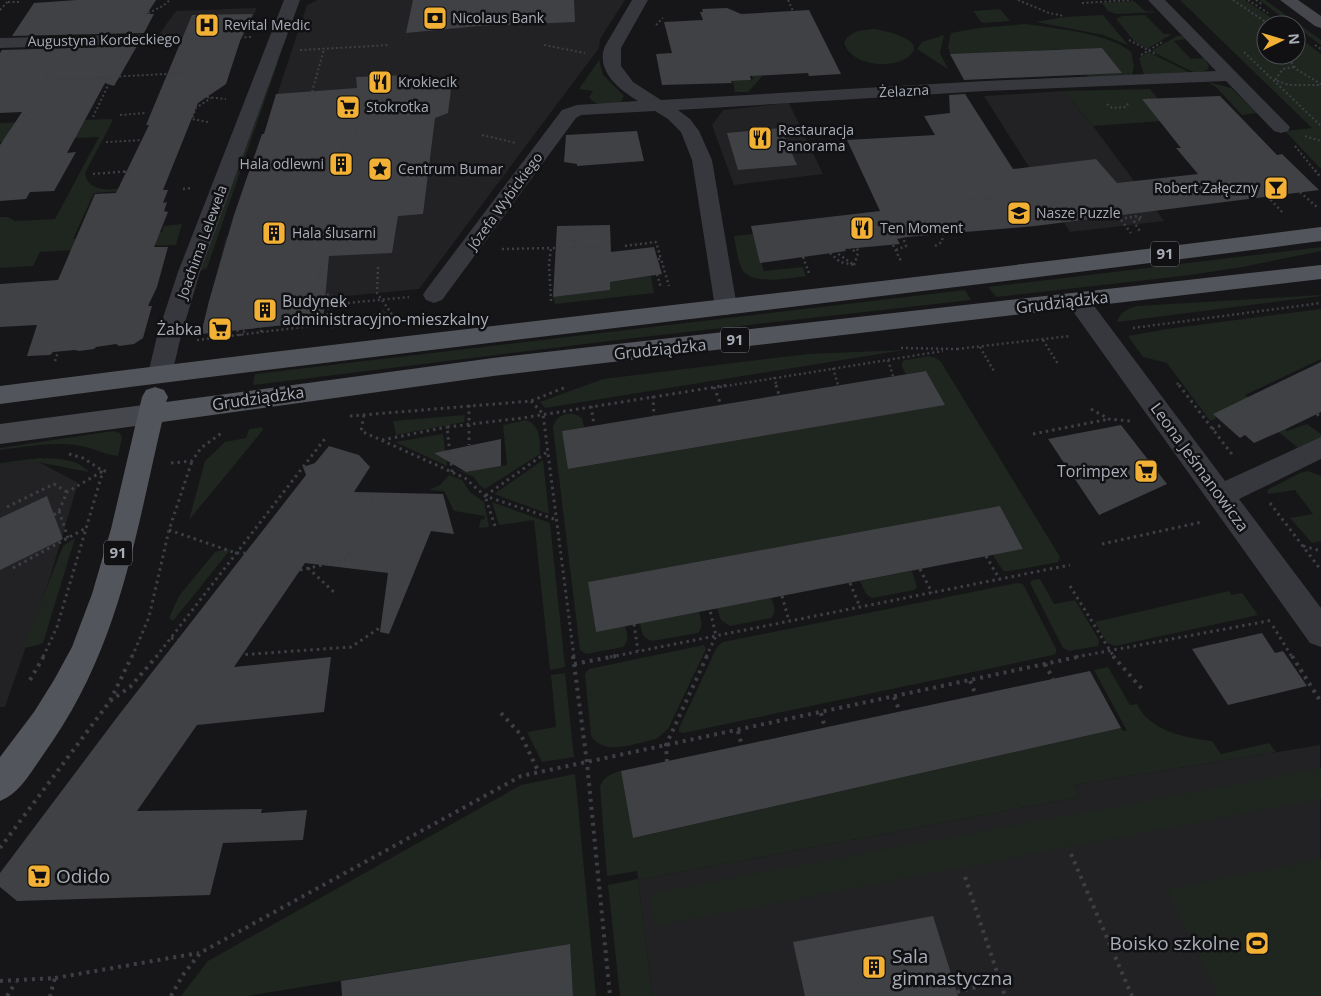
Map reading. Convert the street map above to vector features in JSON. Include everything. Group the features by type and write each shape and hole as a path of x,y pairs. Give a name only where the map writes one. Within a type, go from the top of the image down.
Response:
{"main road":[{"path":"1288,0 1321,23"},
{"name":"91","path":"0,395 160,374 1083,265 1321,234"},
{"name":"Grudziądzka","path":"0,434 493,368 1321,272"},
{"name":"91","path":"0,784 19,761 61,699 97,625 130,504 160,374"}],"street":[{"name":"Joachima Lelewela","path":"160,374 169,336 189,272 292,0"},
{"path":"640,0 629,16 614,46 611,56 614,73 634,91 683,123 696,141 700,152 726,307"},
{"path":"622,33 643,18 650,10 654,0"},
{"path":"1156,0 1281,127"},
{"name":"Augustyna Kordeckiego","path":"0,42 163,39"},
{"name":"Żelazna","path":"577,110 994,85 1230,76"},
{"name":"Józefa Wybickiego","path":"434,295 570,114 577,110"},
{"name":"Leona Jeśmanowicza","path":"1078,300 1321,633"},
{"path":"1228,504 1321,447"}],"path":[{"path":"788,0 793,11"},
{"path":"1018,0 1050,13 1064,16"},
{"path":"1082,3 1140,0"},
{"path":"1233,0 1256,16"},
{"path":"1248,0 1272,15"},
{"path":"0,10 8,1 21,2"},
{"path":"742,16 751,15"},
{"path":"748,34 757,33"},
{"name":"Augustyna Kordeckiego","path":"163,39 255,37"},
{"path":"272,52 390,45"},
{"path":"544,45 586,53"},
{"path":"1238,47 1275,80 1304,112 1321,126"},
{"path":"312,92 324,49"},
{"path":"755,53 764,52"},
{"path":"57,60 46,77 47,80 153,73 187,73"},
{"path":"1292,65 1321,84"},
{"path":"1275,80 1283,70 1294,67"},
{"path":"1267,73 1279,73"},
{"path":"93,117 111,76"},
{"path":"1275,80 1289,85 1321,84"},
{"path":"207,97 227,99"},
{"path":"208,122 192,119 196,108 212,98"},
{"path":"1112,108 1126,107 1129,101"},
{"path":"120,115 145,113"},
{"path":"21,120 26,115"},
{"path":"355,140 358,127"},
{"path":"1281,127 1321,178"},
{"path":"482,135 518,143"},
{"path":"106,142 142,140"},
{"path":"319,157 341,156 344,141"},
{"path":"93,174 131,171"},
{"path":"183,189 191,188"},
{"path":"1300,192 1318,208"},
{"path":"1267,196 1286,216"},
{"path":"970,200 1003,197 1005,200"},
{"path":"1132,234 1119,218 1138,216 1142,218 1134,222 1141,233"},
{"path":"935,246 942,242 942,234"},
{"path":"896,250 906,246 903,238"},
{"path":"574,247 575,240"},
{"path":"625,246 656,242 659,259 669,286"},
{"path":"518,248 520,244"},
{"path":"893,244 902,262"},
{"path":"849,246 858,253"},
{"path":"854,265 858,253 857,246"},
{"path":"500,249 604,247"},
{"path":"551,248 549,264 552,307"},
{"path":"837,252 854,265"},
{"path":"830,254 834,260 854,265"},
{"path":"803,257 812,279"},
{"path":"196,340 261,332 276,328 318,323 326,324 327,292 318,282 320,260"},
{"path":"549,264 555,264"},
{"path":"378,267 376,293 396,320"},
{"path":"657,274 661,292"},
{"path":"328,305 434,295"},
{"path":"382,440 447,427 543,414 833,368 1321,303"},
{"path":"261,332 262,327"},
{"path":"240,335 247,329"},
{"path":"237,330 240,335"},
{"path":"1043,340 1058,364"},
{"path":"980,347 995,373"},
{"path":"888,360 894,376"},
{"path":"833,368 838,385"},
{"path":"774,377 779,395"},
{"path":"714,387 721,404"},
{"path":"653,396 654,416"},
{"path":"345,416 531,401 543,414 588,763 610,996"},
{"path":"469,405 469,445"},
{"path":"591,406 594,425"},
{"path":"1091,409 1109,419"},
{"path":"1316,414 1321,418"},
{"path":"364,415 361,431 465,478 485,496 557,520"},
{"path":"1033,434 1109,419 1130,421"},
{"path":"1212,428 1224,424"},
{"path":"447,427 452,472"},
{"path":"172,463 192,461 201,448 226,429"},
{"path":"110,701 130,687 171,638 236,552 305,468 327,436"},
{"path":"485,496 547,452"},
{"path":"68,454 83,458 104,471"},
{"path":"54,515 60,511 67,492 104,471 112,470"},
{"path":"28,685 48,648 56,627 104,471"},
{"path":"7,507 54,484 67,492"},
{"path":"358,494 374,500"},
{"path":"485,496 495,526"},
{"path":"1102,544 1228,504 1270,504"},
{"path":"60,511 68,538"},
{"path":"12,568 87,528"},
{"path":"169,530 236,552 245,553"},
{"path":"1321,551 1302,546 1321,570"},
{"path":"300,570 345,560 351,550"},
{"path":"986,556 1000,580"},
{"path":"574,664 1070,565"},
{"path":"308,568 336,594"},
{"path":"920,569 932,593"},
{"path":"850,582 860,607"},
{"path":"1070,586 1108,650 1142,688"},
{"path":"782,596 789,621"},
{"path":"666,762 666,746 716,636 710,610"},
{"path":"0,981 55,978 200,953 521,776 738,731 1108,650 1270,621 1306,612"},
{"path":"634,624 638,651"},
{"path":"239,655 351,648 362,642 370,632 381,627"},
{"path":"171,638 178,640"},
{"path":"1045,664 1053,679"},
{"path":"970,681 976,695"},
{"path":"894,697 900,712"},
{"path":"501,713 521,735 539,773"},
{"path":"821,713 825,728"},
{"path":"738,731 742,746"},
{"path":"1071,854 1132,996"},
{"path":"965,876 1005,996"},
{"path":"171,996 182,975 200,953"},
{"path":"50,996 55,978"},
{"path":"7,996 16,981"},
{"path":"957,992 1000,981"}],"shaded area":[{"name":"Centrum Bumar","path":"318,0 625,0 600,39 599,48 419,289 326,298 323,321 201,334 226,237 228,237 259,143 261,143 262,135 264,134 307,5"},
{"path":"1180,0 1245,0 1267,15 1256,15 1256,65 1306,65 1306,43 1321,54 1321,169 1285,131 1312,128"},
{"path":"1259,0 1265,0 1286,15 1280,15"},
{"path":"1134,1 1145,11 1160,12 1116,14 1108,11 1102,3"},
{"name":"Revital Medic","path":"257,8 243,36 157,37 176,11"},
{"path":"1000,9 1010,21 982,23 973,11"},
{"path":"1103,15 1128,45 1103,35 1036,22 1065,17"},
{"path":"1145,15 1164,34 1172,34 1147,49 1134,41 1116,19 1122,16"},
{"path":"1026,24 1081,32 1121,45 1131,52 1134,66 1132,76 1088,77 1087,75 1078,75 1062,49 951,57 948,47 951,33 978,28"},
{"path":"873,29 903,37 914,46 914,51 901,61 882,64 862,60 847,50 844,42 853,33"},
{"path":"1306,29 1321,40 1321,45 1306,34"},
{"path":"944,35 940,53 948,69 917,49 922,42"},
{"path":"1177,36 1182,36 1186,39 1174,41 1191,59 1204,58 1209,66 1207,70 1195,73 1151,51"},
{"path":"1148,52 1191,73 1144,75 1139,58"},
{"path":"599,60 603,75 624,96 621,102 599,104 589,97 593,91 579,89"},
{"path":"278,62 207,268 200,271 273,65"},
{"path":"749,67 767,71 748,92 735,92 733,81 753,80"},
{"path":"1208,82 1231,88 1257,113 1242,115 1216,87"},
{"path":"1150,89 1175,120 1093,126 1064,91"},
{"path":"1064,91 1093,126 1164,221 1070,232 984,96"},
{"path":"789,103 823,174 734,185 712,125 723,110"},
{"path":"112,119 85,173 87,179 94,186 105,189 123,188 123,191 94,193 73,239 162,232 164,226 182,224 176,245 76,248 75,250 40,252 33,266 0,268 0,217 8,217 15,221 55,219 99,137 0,142 0,123"},
{"path":"753,234 764,271 803,267 806,276 770,280 752,277 745,273 741,267 734,236"},
{"path":"1321,247 1321,251 1191,275 996,297 988,287"},
{"path":"651,276 654,293 555,304 553,297 610,290 610,282"},
{"path":"965,290 971,300 634,338 253,385 255,374"},
{"path":"1321,295 1117,322 1124,311 1137,306"},
{"path":"383,309 389,317 331,329 331,319 381,313"},
{"path":"1321,309 1321,359 1245,395 1287,431 1307,424 1321,434 1321,438 1299,449 1253,410 1214,415 1217,418 1210,421 1167,363 1143,357 1128,336 1167,329"},
{"path":"904,350 545,408 540,402 603,379 808,354"},
{"path":"929,356 941,362 1060,557 1058,562 1003,571 993,555 1023,549 1000,506 588,582 596,631 625,626 627,640 623,647 586,654 580,650 553,428 557,419 564,414 573,414 582,418 584,427 562,431 569,469 944,405 926,371 906,374 902,367 902,362 905,360"},
{"path":"465,415 464,422 396,435 393,421"},
{"path":"526,420 535,426 539,434 540,454 485,489 479,485 474,477 455,469 466,472 507,465 503,425"},
{"path":"262,427 263,430 189,520 205,461 225,442 246,438 249,429"},
{"path":"113,431 120,433 122,438 118,456 86,447 61,444 0,450 0,448"},
{"path":"443,434 447,466 395,442"},
{"path":"40,458 73,462 84,467 89,472 32,461 0,464"},
{"path":"33,459 78,483 51,574 5,707 0,707 0,464"},
{"path":"543,460 549,514 494,494"},
{"path":"1308,471 1321,476 1321,541 1312,543 1290,518 1313,514 1295,490 1268,494 1267,490 1300,473"},
{"path":"449,475 462,480 470,492 484,502 489,527 479,528 481,519 484,520 485,516 454,511 444,491 429,490 440,485"},
{"path":"492,502 550,523 565,667 550,670 534,520 499,525"},
{"path":"75,538 43,643 23,648 63,546"},
{"path":"226,549 230,550 173,621 169,618 179,596 215,552"},
{"path":"912,571 917,587 914,590 872,598 866,594 860,581"},
{"path":"1040,579 1054,604 1075,600 1099,640 1098,646 1069,651 1063,648 1030,583 1033,580"},
{"path":"1017,583 1023,584 1056,649 1056,653 1053,655 683,733 679,732 679,728 717,647 723,642"},
{"path":"1229,591 1232,595 1242,593 1258,615 1115,646 1107,643 1095,622"},
{"path":"771,598 774,611 771,618 730,626 721,620 717,608"},
{"path":"699,612 701,625 698,633 652,641 644,637 640,623"},
{"path":"704,645 706,649 668,729 656,739 621,747 612,747 604,746 591,736 585,674 589,669"},
{"path":"1108,667 1130,705 1137,704 1150,721 1159,727 1191,738 1212,741 1221,754 1269,743 1276,752 1074,785 1079,797 638,880 652,996 620,996 608,885 638,879 637,871 607,876 600,786 608,776 621,771 634,838 1121,728 1123,731 1127,731 1094,670"},
{"path":"565,673 574,757 542,762 527,732 556,727 551,675"},
{"path":"1320,745 1321,996 652,996 638,880 1079,797 1074,785"},
{"path":"1321,768 1321,799 656,926 651,893"},
{"path":"575,774 596,996 573,996 569,944 247,996 181,996 208,961 521,785"},
{"name":"Boisko szkolne","path":"1321,859 1321,996 1218,996 1167,889"}],"building":[{"path":"77,0 156,0 147,14 154,14 144,33 12,36 34,3"},
{"path":"413,0 574,0 575,22 478,26 406,33"},
{"path":"727,8 741,14 809,10 841,74 809,76 808,73 750,76 751,80 731,81 732,83 662,85 656,54 672,53 664,22 703,20 700,12 703,12 702,9"},
{"path":"253,14 240,41 226,84 198,103 163,190 168,190 163,203 167,202 164,211 168,212 154,247 168,247 157,287 148,306 152,306 143,338 134,344 119,346 116,344 79,351 53,352 50,355 27,356 37,325 0,327 0,284 58,280 95,194 116,193 149,125 146,125 192,15"},
{"path":"137,46 114,86 105,83 67,153 76,152 54,191 30,192 26,199 0,201 0,145 22,112 0,113 0,53 2,50"},
{"path":"1102,48 1122,73 964,80 950,54"},
{"path":"405,75 403,85 428,85 451,89 448,113 435,118 423,214 398,216 392,253 329,256 323,321 201,334 234,215 262,134 264,134 276,94 357,88 356,77"},
{"path":"965,94 1013,169 1096,159 1117,183 1198,174 1176,148 1181,148 1142,99 1220,96 1277,155 1282,154 1319,190 1035,226 907,237 897,239 900,244 845,249 846,251 760,263 751,226 880,211 847,140 935,135 924,116 950,113 949,95"},
{"path":"781,128 797,165 738,170 727,133"},
{"path":"637,131 644,161 577,166 577,164 564,162 566,135"},
{"path":"610,225 611,252 654,247 662,274 610,282 610,290 553,297 557,226"},
{"path":"1321,362 1321,412 1288,428 1254,443 1245,435 1240,438 1213,414"},
{"path":"926,371 945,405 568,469 562,431"},
{"path":"1121,425 1167,484 1099,515 1048,439"},
{"path":"501,439 501,466 466,472 434,453"},
{"path":"329,446 359,455 370,467 354,492 443,494 454,534 431,531 389,634 380,632 388,573 305,563 234,667 331,657 324,712 197,725 137,811 262,809 261,813 307,810 303,840 223,843 210,895 17,901 0,887 0,873 118,716 306,475 303,467 315,463"},
{"path":"47,496 63,539 0,570 0,518"},
{"path":"1000,506 1023,549 596,632 588,582"},
{"path":"1262,633 1275,653 1283,651 1307,686 1228,705 1192,649"},
{"path":"1090,671 1121,728 633,838 621,771"},
{"name":"Sala gimnastyczna","path":"933,916 958,996 805,996 793,942"},
{"path":"570,944 573,996 342,996 341,981"}],"place":[{"name":"Nicolaus Bank","path":"435,18"},
{"name":"Revital Medic","path":"207,25"},
{"name":"Krokiecik","path":"380,82"},
{"name":"Stokrotka","path":"348,107"},
{"name":"Restauracja Panorama","path":"760,138"},
{"name":"Hala odlewni","path":"341,164"},
{"name":"Centrum Bumar","path":"380,169"},
{"name":"Robert Załęczny","path":"1276,188"},
{"name":"Nasze Puzzle","path":"1019,213"},
{"name":"Ten Moment","path":"862,228"},
{"name":"Hala ślusarni","path":"274,233"},
{"name":"Budynek administracyjno-mieszkalny","path":"265,310"},
{"name":"Żabka","path":"220,329"},
{"name":"Torimpex","path":"1146,471"},
{"name":"Odido","path":"39,876"},
{"name":"Boisko szkolne","path":"1257,943"},
{"name":"Sala gimnastyczna","path":"874,967"}]}
